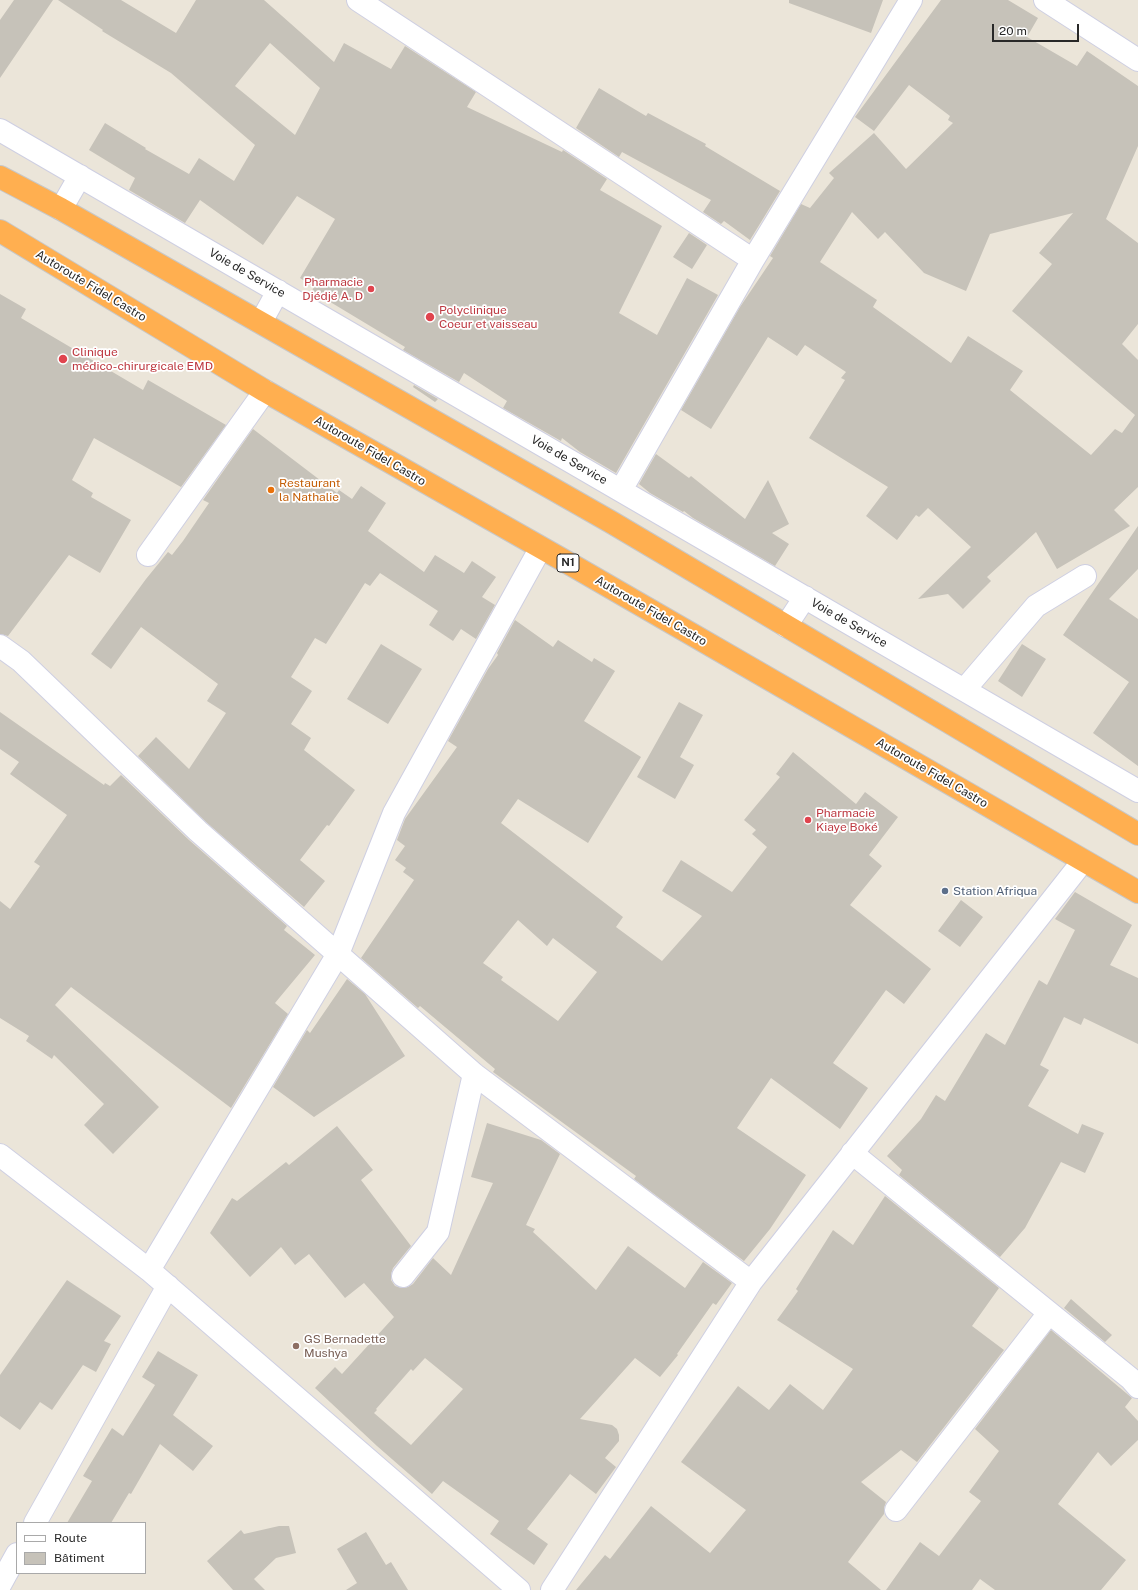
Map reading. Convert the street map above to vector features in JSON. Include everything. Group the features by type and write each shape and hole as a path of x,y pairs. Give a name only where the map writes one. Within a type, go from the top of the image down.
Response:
{"highway":[{"path":"0,177 61,209 611,522 1138,834"},
{"name":"Autoroute Fidel Castro","path":"0,232 265,391 540,549 577,568 1138,892"}],"street":[{"path":"358,0 753,260"},
{"path":"621,490 753,260 911,0"},
{"path":"1045,0 1138,60"},
{"name":"Voie de Service","path":"0,130 1138,791"},
{"path":"61,209 80,176"},
{"path":"261,322 278,291"},
{"path":"148,555 265,391"},
{"path":"149,1270 338,954 394,813 540,549"},
{"path":"964,690 1036,606 1085,576"},
{"path":"786,626 805,597"},
{"path":"0,646 21,661 198,830 474,1074 751,1282"},
{"path":"552,1590 751,1282 1083,861"},
{"path":"403,1276 438,1232 474,1074"},
{"path":"852,1154 1132,1379 1138,1388"},
{"path":"0,1155 149,1270 519,1590"},
{"path":"35,1522 168,1286"},
{"path":"896,1510 1049,1313"},
{"path":"0,1584 16,1556"}],"building":[{"path":"14,0 53,0 0,78 0,20"},
{"path":"58,0 121,0 176,33 196,0 264,0 334,62 344,43 391,69 405,46 476,92 467,107 562,152 563,150 607,179 600,190 662,226 619,313 657,335 687,278 718,295 616,473 580,452 562,438 561,441 503,408 507,401 464,373 459,382 403,350 405,347 312,291 314,287 300,278 335,219 297,196 263,245 200,200 185,223 129,190 135,178 89,150 105,123 146,148 145,149 189,174 199,158 234,181 255,145 171,73 102,31 103,30","holes":["270,43 320,88 295,135 235,86"]},
{"path":"789,0 883,0 871,33 789,3"},
{"path":"941,0 1008,0 1038,18 1027,37 1077,66 1087,51 1138,86 1138,146 1106,219 1138,243 1138,324 1122,344 1138,360 1138,487 1114,510 1130,526 1057,569 1036,532 987,577 991,581 963,609 948,594 918,599 971,547 928,508 919,517 916,515 897,540 866,516 888,487 809,438 845,380 841,378 846,372 805,345 797,356 768,337 711,429 681,410 740,307 773,258 770,256 801,204 810,208 834,178 829,173 874,133 906,169 953,123 948,120 950,116 909,85 874,131 855,117","holes":["852,212 878,239 885,232 924,273 966,291 990,234 1073,213 1039,253 1052,264 1012,311 1135,415 1122,433 1115,429 1091,455 1010,390 1023,371 968,336 951,363 873,307 877,300 820,262"]},
{"path":"599,88 646,116 648,113 706,144 705,146 780,191 750,240 724,221 721,224 703,212 711,200 622,152 619,157 576,128"},
{"path":"689,233 707,245 692,269 673,257"},
{"path":"0,294 26,309 21,318 143,390 148,380 226,425 181,487 94,438 72,480 93,493 91,497 131,520 100,573 69,555 8,636 0,634"},
{"path":"414,385 438,399 435,402 413,387"},
{"path":"253,429 337,493 339,490 352,499 361,486 386,503 368,531 424,572 435,555 464,573 472,561 496,577 482,597 495,605 476,639 461,629 453,641 429,625 438,611 380,573 370,586 365,583 326,644 315,638 291,677 312,691 291,724 311,738 304,750 355,790 329,826 327,825 300,860 325,881 304,907 206,822 138,756 156,737 189,769 226,713 207,701 218,684 141,627 111,669 91,654 146,579 168,552 172,555 183,541 209,503 203,500"},
{"path":"656,454 689,478 691,476 745,519 768,480 789,524 772,533 789,544 775,566 693,518 684,511 683,512 650,493 639,484"},
{"path":"1138,526 1138,569 1109,599 1138,619 1138,766 1093,733 1129,682 1063,635"},
{"path":"515,620 553,647 558,640 592,662 594,658 615,671 584,721 641,757 588,843 518,799 501,823 623,917 616,927 662,961 702,916 662,891 681,860 732,892 767,847 752,834 756,830 744,820 780,777 776,774 793,752 856,804 865,792 898,817 869,855 882,866 850,905 931,969 904,1004 886,990 833,1063 868,1088 840,1129 771,1078 737,1128 806,1175 770,1229 744,1261 634,1179 636,1176 493,1072 495,1069 420,1006 418,1008 361,958 414,880 403,872 406,868 395,860 405,846 397,840 405,819 457,747 448,741 488,669 498,655 497,653","holes":["518,920 547,946 553,938 597,972 558,1021 501,980 503,977 483,963"]},
{"path":"381,644 422,669 388,724 347,699"},
{"path":"1022,644 1046,659 1022,697 998,681"},
{"path":"679,702 703,715 680,757 694,765 675,799 637,777"},
{"path":"0,712 104,785 105,783 110,786 121,775 189,840 287,926 284,930 315,955 275,1003 288,1014 231,1108 71,987 55,1005 159,1107 113,1154 84,1125 104,1104 54,1055 52,1059 26,1041 29,1036 0,1018 0,901 10,909 40,866 34,862 67,815 10,774 19,762 0,749"},
{"path":"1075,892 1132,925 1110,965 1138,978 1138,1044 1084,1018 1081,1025 1064,1017 1040,1065 1049,1070 1028,1106 1078,1134 1082,1124 1104,1133 1085,1173 1061,1162 1025,1228 1000,1257 899,1175 902,1170 887,1156 921,1119 936,1095 945,1101 986,1033 1005,1045 1039,980 1047,985 1075,930 1055,919"},
{"path":"961,900 983,917 960,947 938,931"},
{"path":"347,979 365,994 405,1056 314,1117 273,1087 307,1030 310,1033"},
{"path":"487,1123 541,1140 560,1154 526,1225 535,1229 533,1232 596,1290 628,1246 685,1288 703,1262 732,1283 716,1305 713,1303 677,1354 678,1355 660,1377 635,1358 580,1419 612,1425 617,1429 619,1441 605,1458 616,1467 596,1494 570,1474 527,1529 548,1544 534,1565 490,1534 499,1521 443,1481 432,1494 377,1446 315,1388 335,1367 342,1374 394,1317 364,1283 345,1298 309,1254 295,1265 281,1247 250,1277 210,1233 232,1198 237,1201 286,1162 289,1165 337,1126 373,1170 361,1180 411,1246 393,1268 391,1274 391,1280 395,1286 402,1288 408,1287 413,1284 433,1258 451,1275 493,1183 471,1177","holes":["425,1358 463,1389 411,1445 374,1413 411,1369 413,1371"]},
{"path":"885,1196 999,1288 972,1326 1004,1350 917,1462 901,1450 861,1482 886,1502 884,1514 848,1562 881,1590 576,1590 605,1555 610,1559 651,1506 710,1553 746,1510 681,1462 738,1386 769,1410 790,1384 823,1410 853,1369 777,1320 798,1291 796,1289 833,1230 853,1245"},
{"path":"67,1280 121,1316 104,1341 111,1344 96,1372 83,1365 52,1410 40,1402 20,1430 0,1416 0,1375"},
{"path":"1071,1299 1112,1335 1105,1342 1064,1308"},
{"path":"1051,1330 1132,1398 1125,1407 1138,1421 1138,1440 1111,1466 1098,1452 1058,1504 1126,1560 1101,1590 995,1590 980,1579 972,1590 886,1590 920,1542 939,1556 981,1501 969,1492 999,1451 975,1429"},
{"path":"158,1351 198,1375 173,1415 213,1446 193,1471 160,1444 131,1494 129,1493 112,1522 68,1522 92,1481 83,1476 112,1428 123,1436 155,1385 142,1377"},
{"path":"279,1526 289,1526 296,1553 276,1558 254,1579 265,1590 233,1590 207,1561 241,1530 244,1534"},
{"path":"366,1532 386,1565 391,1562 408,1590 346,1590 357,1583 337,1549"}],"place":[{"name":"Pharmacie Djédjé A. D","path":"371,289"},
{"name":"Polyclinique Coeur et vaisseau","path":"430,317"},
{"name":"Clinique médico-chirurgicale EMD","path":"63,359"},
{"name":"Restaurant la Nathalie","path":"271,490"},
{"name":"Pharmacie Kiaye Boké","path":"808,820"},
{"name":"Station Afriqua","path":"945,891"},
{"name":"GS Bernadette Mushya","path":"296,1346"}]}
